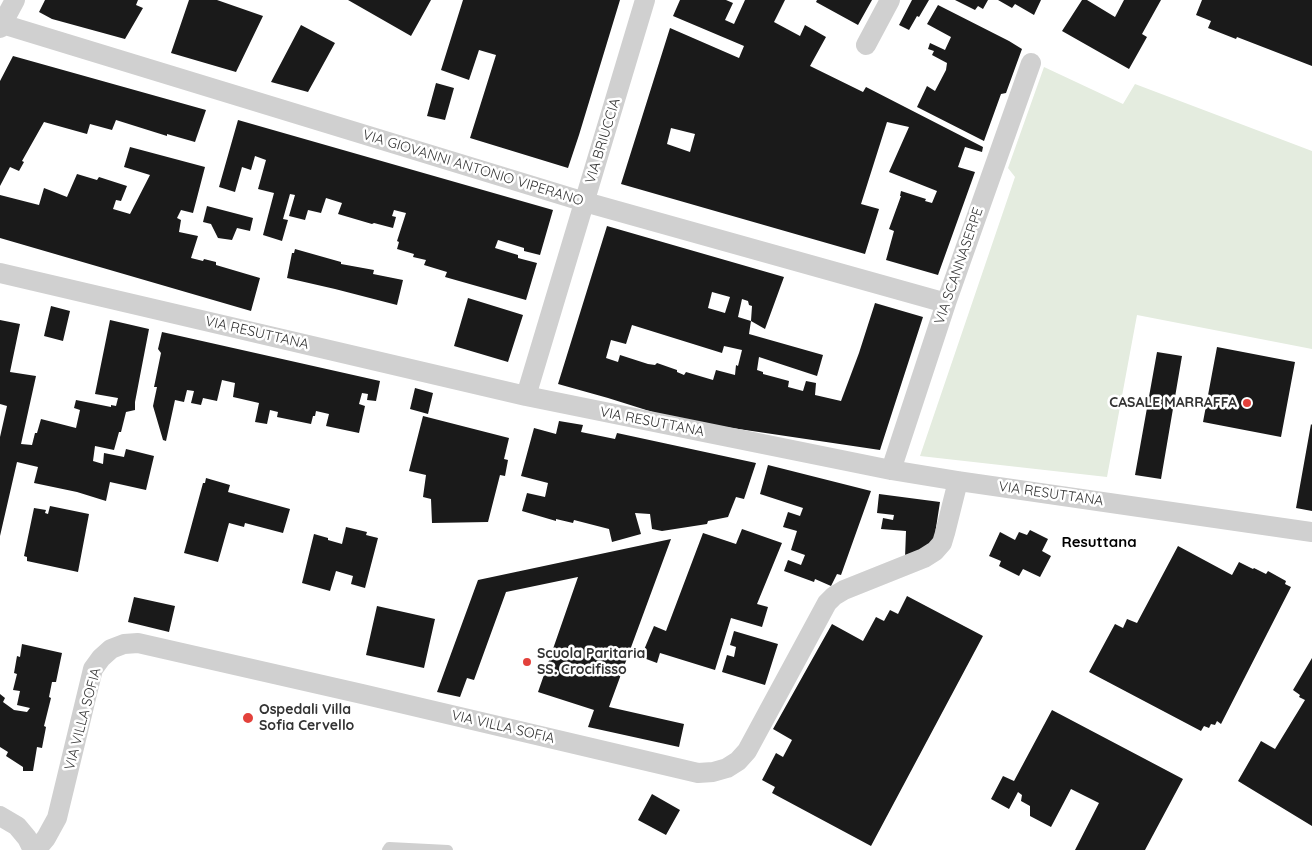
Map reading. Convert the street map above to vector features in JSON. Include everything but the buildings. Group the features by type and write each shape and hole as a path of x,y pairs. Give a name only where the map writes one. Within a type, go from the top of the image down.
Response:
{"street":[{"path":"1,26 15,0"},
{"name":"VIA BRIUCCIA","path":"526,396 645,0"},
{"path":"866,45 890,0"},
{"name":"VIA GIOVANNI ANTONIO VIPERANO","path":"1,26 585,202 946,303"},
{"name":"VIA SCANNASERPE","path":"891,470 946,303 1031,63"},
{"name":"VIA RESUTTANA","path":"0,273 526,396 891,470 1312,532"},
{"name":"VIA VILLA SOFIA","path":"34,850 46,838 57,818 93,669 111,649 124,644 138,644 698,772 713,772 727,768 738,761 747,751 827,603 844,590 924,558 935,551 942,543 958,480"},
{"path":"0,816 17,826 34,850"}],"lane":[{"path":"388,850 389,847 448,850"}],"shaded area":[{"path":"1044,67 1123,104 1135,84 1312,151 1312,349 1137,315 1107,477 920,456 1015,177 1008,168"}],"place":[{"name":"CASALE MARRAFFA","path":"1247,403"},
{"name":"Scuola Paritaria SS. Crocifisso","path":"527,662"},
{"name":"Ospedali Villa Sofia Cervello","path":"248,718"}],"district":[{"name":"Resuttana","path":"1099,542"}]}
